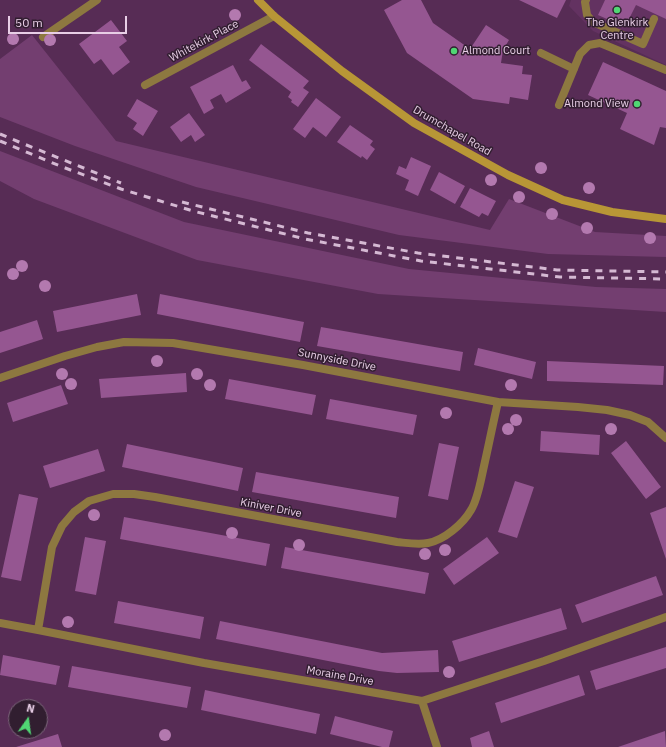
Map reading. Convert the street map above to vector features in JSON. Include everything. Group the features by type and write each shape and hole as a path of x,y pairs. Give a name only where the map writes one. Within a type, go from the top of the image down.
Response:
{"street":[{"path":"44,37 96,0"},
{"name":"Drumchapel Road","path":"258,0 274,16 342,71 414,122 508,175 563,200 612,212 666,219"},
{"path":"586,0 587,15 593,22 643,44 654,19"},
{"name":"Whitekirk Place","path":"145,85 274,16"},
{"path":"559,105 580,54 589,45 600,43 666,70"},
{"path":"541,54 574,69"},
{"name":"Sunnyside Drive","path":"0,378 97,347 124,342 173,343 303,365 498,402 607,410 630,415 648,422 666,438"},
{"name":"Kiniver Drive","path":"38,630 52,547 62,526 74,512 89,501 113,494 134,494 155,497 397,542 412,544 428,543 436,540 453,531 472,509 479,488 498,402"},
{"name":"Moraine Drive","path":"0,623 204,663 422,701 544,661 666,617"},
{"path":"422,701 437,747"}],"shaded area":[{"path":"571,0 666,0 666,65 593,31 569,6"},
{"path":"32,35 116,141 490,230 509,199 595,232 666,236 666,257 548,254 399,235 196,187 75,146 0,117 0,59"},
{"path":"0,151 184,222 409,269 596,287 666,289 666,312 378,294 197,260 34,199 0,181"}],"building":[{"name":"Almond Court","path":"402,0 421,0 433,23 470,49 486,25 509,40 503,50 501,63 523,66 522,74 532,75 528,100 510,97 509,104 473,99 407,53 384,10"},
{"path":"519,0 566,0 557,18"},
{"name":"The Glenkirk Centre","path":"605,0 666,0 666,19 636,5 625,27 598,15"},
{"path":"111,20 127,41 119,47 130,62 113,75 101,59 94,64 79,44"},
{"path":"261,44 309,81 303,88 309,92 298,107 291,102 292,100 288,97 291,92 249,60"},
{"name":"Almond View","path":"603,62 666,91 666,128 660,127 654,145 620,129 627,113 588,95"},
{"path":"233,65 242,82 246,80 251,88 226,103 221,94 210,100 214,108 204,114 190,87"},
{"path":"316,98 341,117 326,137 313,127 305,138 293,129"},
{"path":"137,99 158,111 143,136 133,129 137,123 127,116"},
{"path":"189,113 205,135 195,142 191,135 181,142 170,127"},
{"path":"350,125 373,141 370,145 375,149 367,160 362,156 361,158 337,142"},
{"path":"411,157 431,166 418,196 405,190 409,180 396,174 399,166 406,169"},
{"path":"439,172 465,186 455,204 430,190"},
{"path":"470,188 496,201 488,216 482,213 479,217 460,207"},
{"path":"137,294 141,315 57,332 53,311"},
{"path":"160,294 304,322 300,342 157,314"},
{"path":"37,320 43,339 0,353 0,332"},
{"path":"321,327 463,352 460,371 317,346"},
{"path":"478,348 536,362 532,379 474,365"},
{"path":"547,361 664,366 663,385 547,381"},
{"path":"186,373 187,392 101,398 99,379"},
{"path":"229,379 316,395 312,415 225,399"},
{"path":"61,385 68,404 13,422 7,403"},
{"path":"330,399 417,415 413,435 326,419"},
{"path":"541,431 600,435 599,455 540,451"},
{"path":"626,441 661,487 646,499 611,453"},
{"path":"439,443 459,447 448,500 428,496"},
{"path":"127,444 243,468 238,491 122,467"},
{"path":"98,449 105,471 50,488 43,466"},
{"path":"256,472 399,497 396,518 252,492"},
{"path":"515,481 534,487 517,538 498,532"},
{"path":"19,494 38,498 21,581 1,577"},
{"path":"666,507 666,559 650,513"},
{"path":"124,517 270,544 266,566 120,539"},
{"path":"85,537 106,541 96,595 75,591"},
{"path":"487,537 499,553 454,585 443,569"},
{"path":"285,547 429,573 425,594 281,568"},
{"path":"656,576 663,595 582,623 575,605"},
{"path":"118,601 204,617 200,639 114,623"},
{"path":"561,608 567,629 459,662 452,641"},
{"path":"220,621 382,653 438,650 439,672 397,673 379,671 216,639"},
{"path":"666,647 666,668 596,690 590,671"},
{"path":"3,655 60,666 56,685 0,675"},
{"path":"72,666 191,687 187,708 68,687"},
{"path":"579,675 585,695 501,723 495,703"},
{"path":"205,690 320,714 316,734 201,710"},
{"path":"335,716 393,731 389,747 382,747 330,734"},
{"path":"489,731 494,747 472,747 470,738"},
{"path":"665,731 666,747 618,747"},
{"path":"58,734 62,747 16,747 42,739 48,739 48,737"}],"railway":[{"path":"0,134 121,183"},
{"path":"0,141 121,189 193,211 305,239 421,261 560,277 666,279"},
{"path":"182,202 308,233 418,253 557,270 666,272"}],"place":[{"name":"The Glenkirk Centre","path":"617,10"},
{"name":"Almond Court","path":"454,51"},
{"name":"Almond View","path":"637,104"}]}
